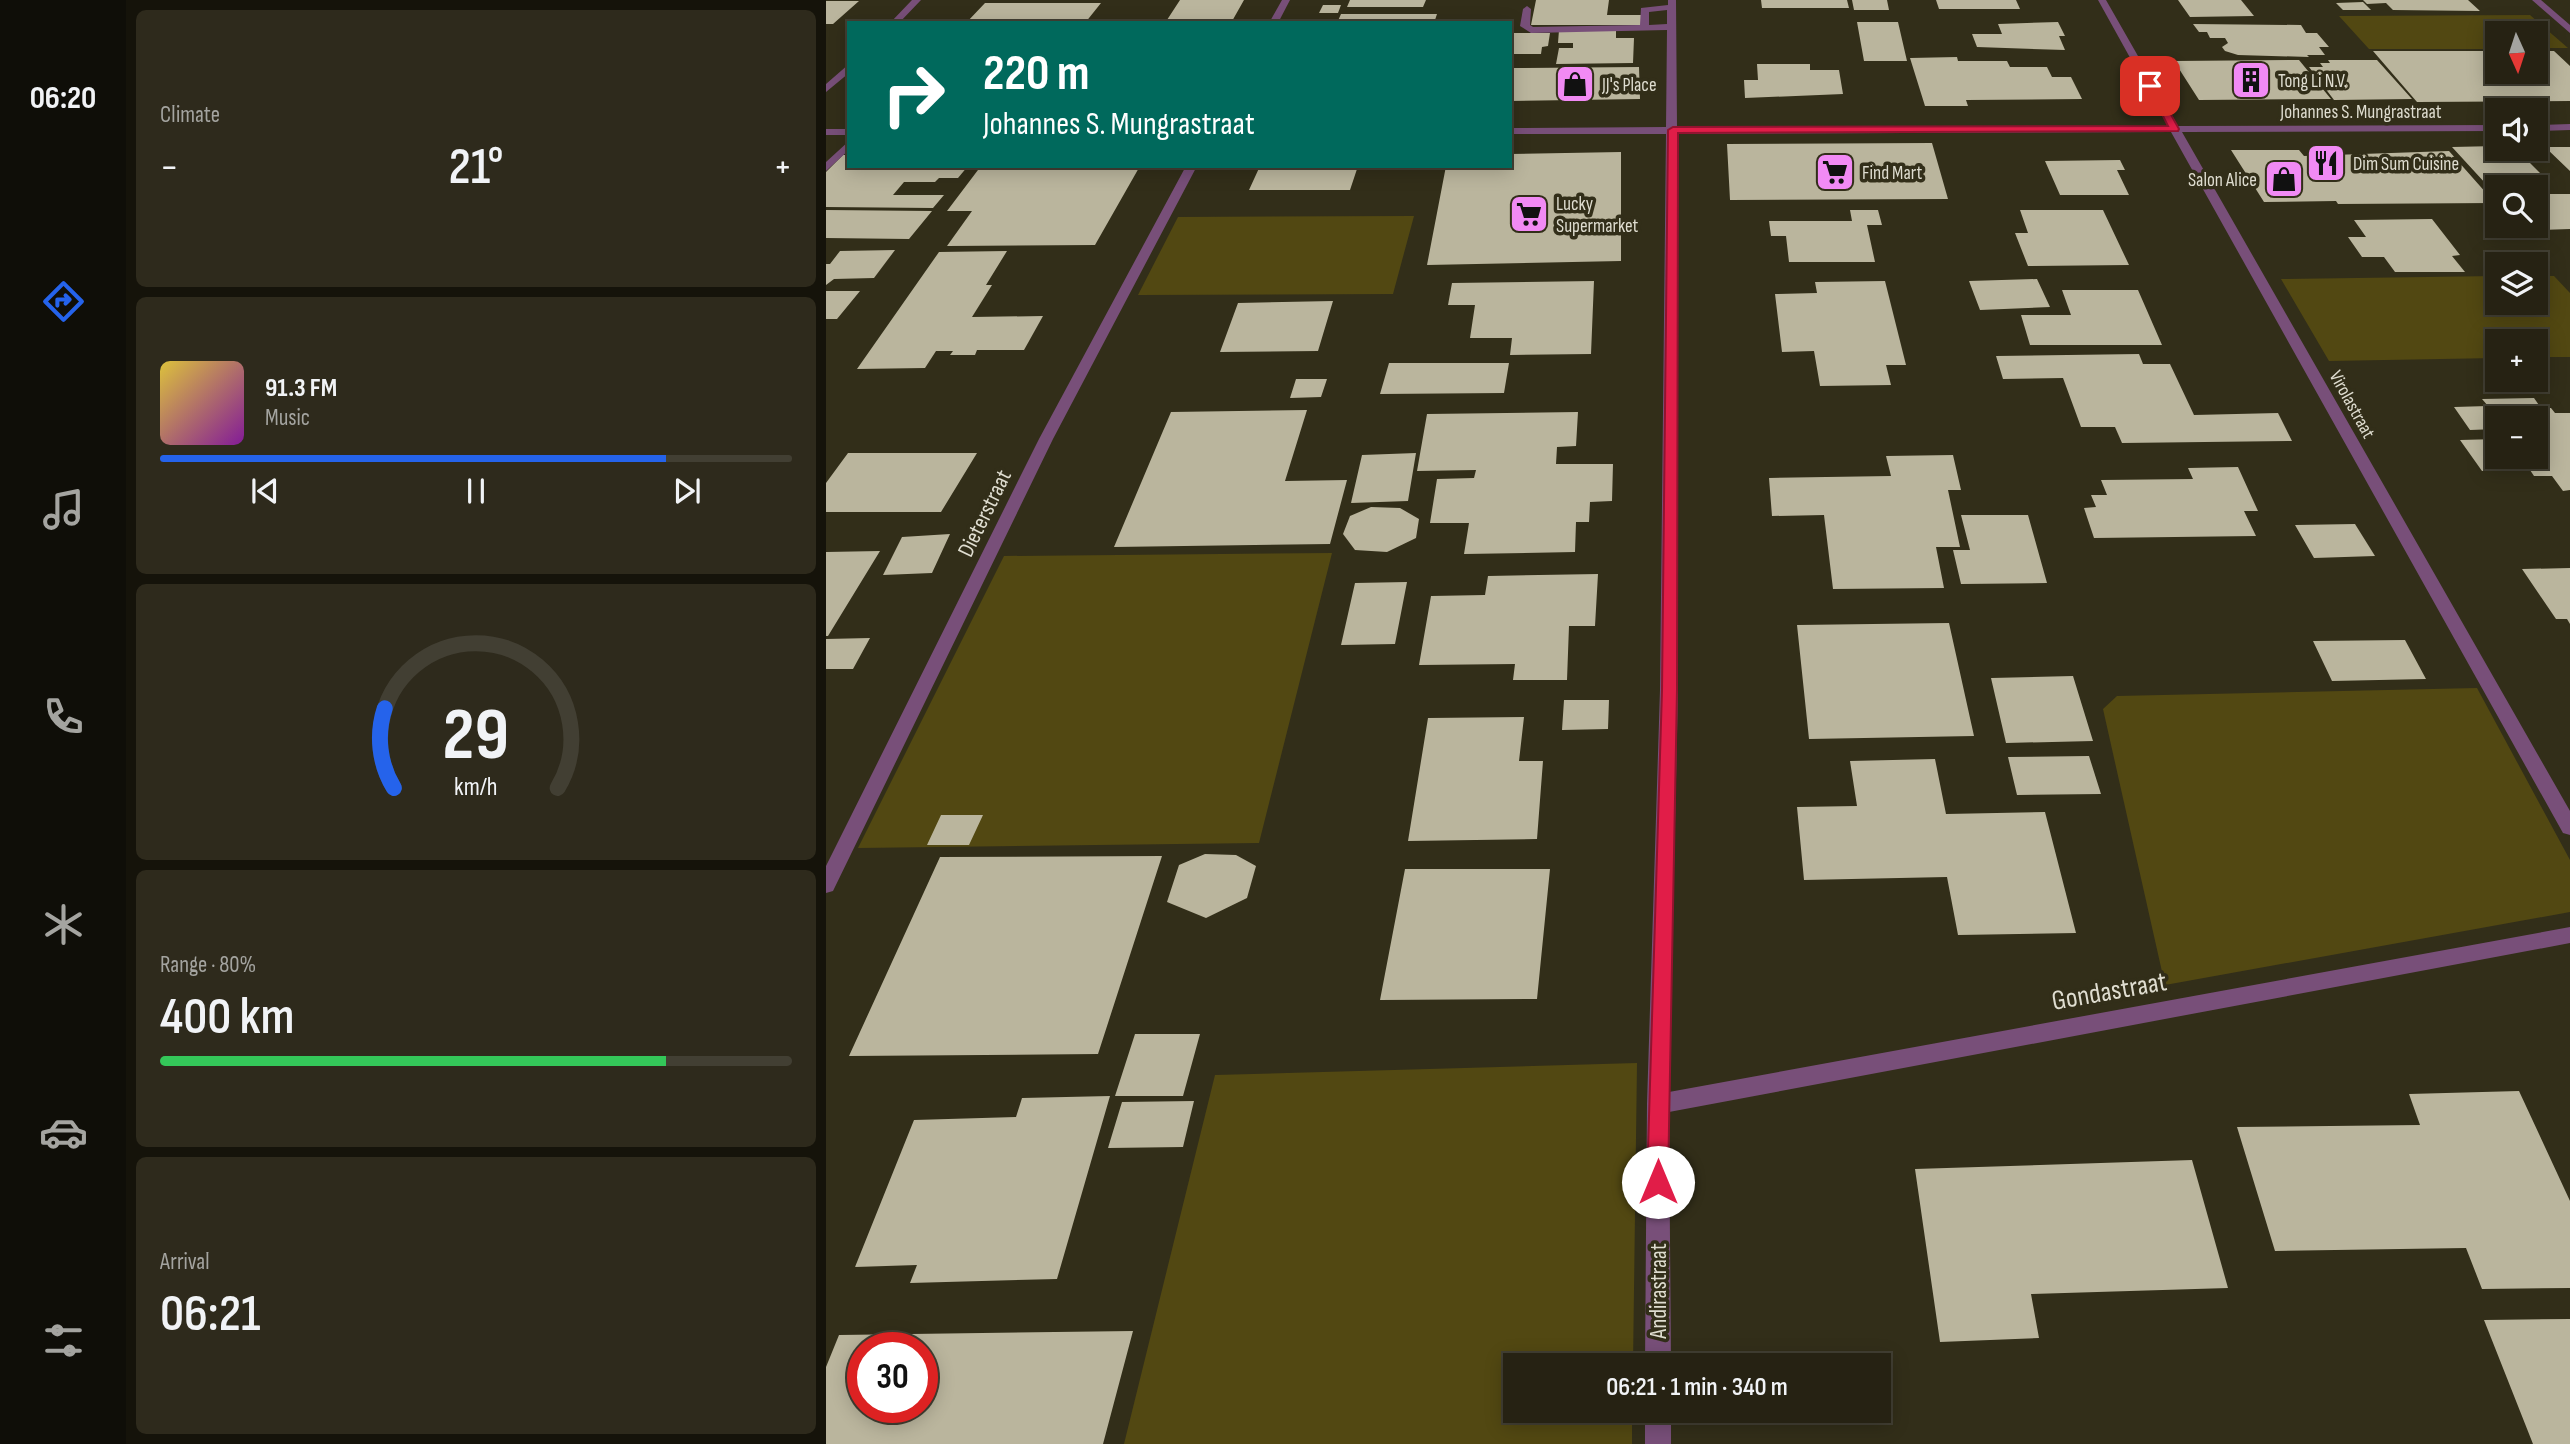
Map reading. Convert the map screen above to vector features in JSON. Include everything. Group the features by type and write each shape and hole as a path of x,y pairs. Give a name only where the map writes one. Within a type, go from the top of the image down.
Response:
{"street":[{"path":"896,21 917,0"},
{"path":"1274,21 1286,0"},
{"name":"Virolastraat","path":"2102,0 2570,828"},
{"path":"2536,0 2570,30"},
{"path":"1645,28 1644,10 1672,3"},
{"name":"Andirastraat","path":"1658,1353 1658,1104 1669,690 1672,3"},
{"path":"1527,9 1525,26 1531,30 1673,27"},
{"path":"826,89 847,69"},
{"path":"2548,128 2570,127"},
{"name":"Johannes S. Mungrastraat","path":"1512,131 2485,128"},
{"path":"826,132 847,132"},
{"path":"826,168 847,148"},
{"name":"Dieterstraat","path":"826,885 1052,427 1191,168"},
{"name":"Gondastraat","path":"1658,1104 2570,935"},
{"path":"1658,1423 1658,1444"}],"shaded area":[{"path":"2530,15 2537,21 2485,21 2485,49 2369,49 2339,16"},
{"path":"2548,31 2568,48 2548,48"},
{"path":"1414,216 1393,294 1138,295 1178,217"},
{"path":"2485,276 2485,315 2548,315 2548,276 2554,276 2570,293 2570,357 2548,357 2548,329 2485,329 2485,358 2329,361 2281,279"},
{"path":"1332,553 1259,843 858,848 1004,556"},
{"path":"2477,688 2570,860 2570,912 2165,985 2103,709 2117,696"},
{"path":"1637,1063 1633,1353 1503,1353 1503,1423 1632,1423 1632,1444 1124,1444 1215,1075"}],"building":[{"path":"1180,0 1244,0 1232,21 1166,21"},
{"path":"1350,0 1426,0 1423,7 1347,7"},
{"path":"1536,0 1609,0 1607,15 1643,15 1642,25 1531,25"},
{"path":"1761,0 1847,0 1849,8 1762,8"},
{"path":"1852,0 1887,0 1889,10 1854,10"},
{"path":"1936,0 2016,0 2020,9 1939,9"},
{"path":"2178,0 2241,0 2254,16 2190,17"},
{"path":"2363,0 2468,0 2480,11 2393,10 2386,3 2367,4"},
{"path":"826,1 859,1 833,24 826,24"},
{"path":"2363,2 2371,10 2343,10 2336,3"},
{"path":"985,3 1101,3 1087,21 968,21"},
{"path":"1323,5 1341,5 1338,13 1319,13"},
{"path":"1341,14 1437,14 1435,21 1338,21"},
{"path":"1857,22 1898,22 1907,61 1864,61"},
{"path":"2058,22 2065,36 2059,36 2065,50 1977,47 1972,34 2002,34 1998,24"},
{"path":"2193,24 2301,25 2306,33 2317,33 2329,47 2319,47 2325,55 2307,55 2309,57 2238,55 2225,51 2222,47 2228,43 2225,38 2210,38 2207,32 2199,32"},
{"path":"1616,29 1616,38 1634,38 1633,63 1556,64 1559,48 1573,48 1573,43 1558,43 1559,30"},
{"path":"1512,33 1550,33 1548,46 1542,47 1541,54 1512,54"},
{"path":"2373,51 2485,51 2485,84 2548,84 2548,51 2554,51 2570,66 2570,101 2548,101 2548,98 2485,98 2485,102 2417,102"},
{"path":"1957,57 1958,61 2007,61 2010,67 2047,67 2052,77 2071,77 2082,99 1966,100 1968,106 1925,106 1910,58"},
{"name":"Tong Li N.V.","path":"2299,60 2331,99 2199,100 2174,61"},
{"path":"2328,60 2377,60 2412,99 2334,100 2309,67 2323,67 2320,63 2330,63"},
{"path":"1757,64 1810,64 1810,70 1839,70 1843,94 1745,98 1744,80 1758,80"},
{"name":"JJ's Place","path":"1639,67 1640,99 1512,101 1512,68"},
{"name":"Find Mart","path":"1932,143 1948,199 1730,200 1727,144"},
{"path":"2485,146 2485,161 2528,161 2541,174 2485,175 2485,183 2452,147"},
{"path":"2548,147 2570,147 2570,171 2548,150"},
{"path":"2231,150 2299,150 2304,156 2449,151 2485,192 2485,203 2264,202"},
{"name":"Lucky Supermarket","path":"1621,152 1621,261 1427,265 1446,168 1512,168 1512,154"},
{"path":"843,155 847,155 847,168 966,168 958,178 939,178 935,182 904,182 893,195 944,195 933,208 826,207 826,172"},
{"path":"2120,160 2125,170 2117,170 2129,195 2060,195 2045,161"},
{"path":"979,168 1139,168 1095,245 947,246 972,211 947,211"},
{"path":"1259,168 1357,168 1350,190 1249,190"},
{"path":"2548,194 2570,194 2570,229 2548,230"},
{"path":"826,210 932,211 909,239 826,238"},
{"path":"1850,210 1878,210 1882,225 1867,225 1875,262 1789,262 1786,236 1771,236 1769,221 1852,221"},
{"path":"2020,210 2103,210 2129,265 2028,266 2015,233 2028,233"},
{"path":"2432,219 2460,255 2452,256 2465,272 2395,272 2384,257 2362,257 2348,237 2366,237 2354,220"},
{"path":"895,250 874,278 834,279 826,285 826,264 830,264 840,251"},
{"path":"1007,251 986,285 992,285 972,317 1043,316 1024,350 977,350 975,355 950,355 953,351 936,351 925,368 857,369 939,252"},
{"path":"2037,279 2050,307 1980,310 1969,281"},
{"path":"1594,281 1591,354 1510,355 1512,338 1470,338 1475,305 1448,305 1452,283"},
{"path":"1885,281 1906,365 1886,365 1891,385 1820,386 1814,351 1782,352 1775,294 1817,293 1815,282"},
{"path":"2062,290 2138,290 2162,345 2030,345 2021,315 2071,315"},
{"path":"826,291 860,291 837,319 826,319"},
{"path":"1333,301 1318,351 1220,352 1238,303"},
{"path":"2139,354 2143,364 2170,364 2194,415 2278,413 2292,441 2122,443 2115,427 2081,427 2063,378 2003,379 1996,356"},
{"path":"1389,363 1509,363 1504,393 1380,394"},
{"path":"1296,379 1327,379 1321,397 1290,398"},
{"path":"2534,398 2540,406 2488,406 2482,399"},
{"path":"2485,406 2485,429 2470,430 2454,407"},
{"path":"2548,408 2555,413 2570,413 2570,490 2563,491 2552,476 2534,476 2530,470 2482,471 2460,440 2485,439 2485,469 2548,469"},
{"path":"1307,410 1285,481 1347,480 1330,544 1114,547 1171,412"},
{"path":"1578,412 1576,446 1557,447 1556,464 1613,464 1612,501 1590,502 1589,522 1576,522 1575,552 1464,554 1469,523 1430,523 1437,479 1474,478 1476,470 1417,471 1427,414"},
{"path":"848,453 977,453 941,512 826,512 826,483"},
{"path":"1416,453 1408,501 1351,503 1362,455"},
{"path":"1953,455 1961,490 1948,490 1960,547 1936,547 1944,588 1833,589 1824,515 1772,516 1769,478 1891,476 1886,456"},
{"path":"2238,467 2258,511 2244,511 2256,536 2094,538 2084,508 2096,507 2091,495 2107,495 2101,480 2193,479 2188,468"},
{"path":"1371,507 1400,508 1419,519 1416,538 1387,552 1355,550 1343,534 1350,516"},
{"path":"1961,515 2028,515 2047,583 1961,584 1953,550 1970,550"},
{"path":"2355,524 2375,556 2314,558 2295,525"},
{"path":"950,534 932,573 883,575 902,537"},
{"path":"880,551 828,636 826,636 826,552"},
{"path":"2570,568 2570,624 2567,619 2556,619 2522,569"},
{"path":"1598,574 1595,626 1569,626 1567,680 1513,680 1515,664 1419,665 1431,596 1485,595 1488,576"},
{"path":"1407,582 1395,644 1341,645 1355,583"},
{"path":"1949,623 1974,736 1809,739 1797,625"},
{"path":"870,638 853,669 826,669 826,639"},
{"path":"2405,640 2426,679 2332,681 2313,641"},
{"path":"2073,676 2093,741 2006,743 1991,678"},
{"path":"1564,700 1609,700 1608,729 1562,730"},
{"path":"1524,717 1519,761 1543,761 1537,839 1408,841 1428,718"},
{"path":"2089,756 2101,794 2017,795 2008,757"},
{"path":"1935,759 1946,814 2045,812 2076,933 1958,935 1947,877 1804,880 1797,807 1857,806 1850,761"},
{"path":"941,815 983,815 969,845 927,845"},
{"path":"1205,854 1236,855 1256,866 1247,898 1206,918 1167,902 1179,865"},
{"path":"1162,856 1098,1054 849,1056 940,857"},
{"path":"1405,869 1550,869 1537,999 1380,1000"},
{"path":"1135,1034 1200,1034 1183,1096 1115,1096"},
{"path":"2519,1091 2570,1201 2570,1288 2482,1289 2466,1248 2275,1251 2237,1127 2420,1125 2409,1094"},
{"path":"1110,1096 1057,1279 910,1283 917,1265 855,1267 914,1120 1016,1117 1022,1098"},
{"path":"1194,1101 1183,1147 1108,1148 1122,1102"},
{"path":"2192,1160 2228,1288 2031,1294 2039,1338 1940,1342 1915,1169"},
{"path":"2570,1319 2570,1444 2533,1444 2484,1320"},
{"path":"1133,1331 1103,1444 826,1444 826,1367 839,1335 847,1335 847,1423 938,1423 938,1334"}],"place":[{"name":"Tong Li N.V.","path":"2251,80"},
{"name":"JJ's Place","path":"1575,84"},
{"name":"Dim Sum Cuisine","path":"2326,163"},
{"name":"Find Mart","path":"1835,172"},
{"name":"Salon Alice","path":"2284,179"},
{"name":"Lucky Supermarket","path":"1529,214"}],"route":[{"path":"1658,1182 1669,690 1673,130 2175,129 2150,86"}]}
